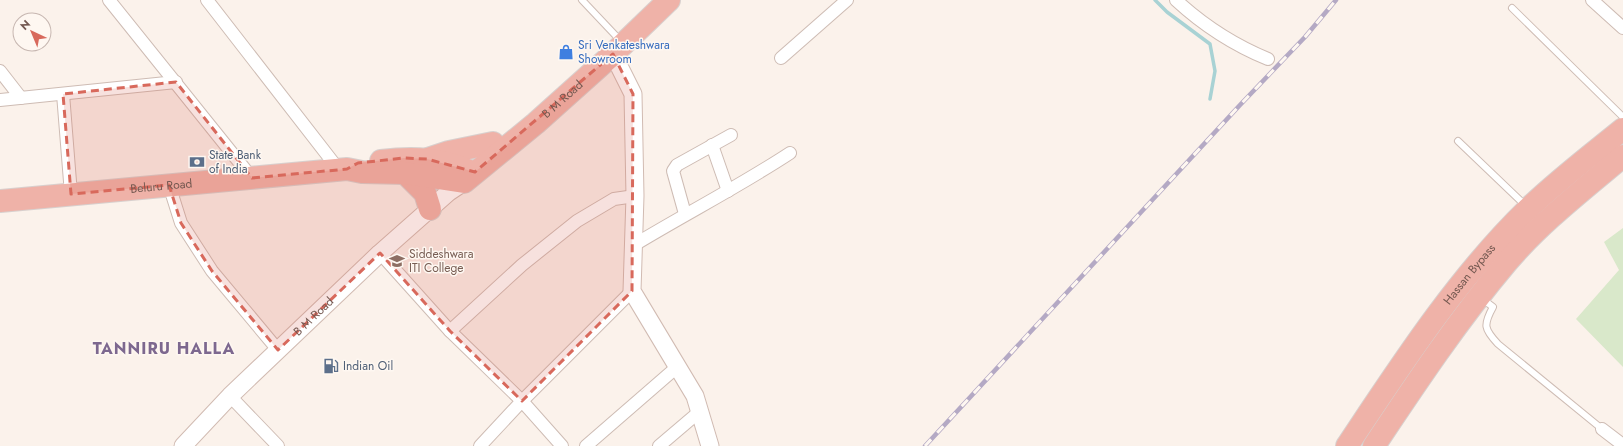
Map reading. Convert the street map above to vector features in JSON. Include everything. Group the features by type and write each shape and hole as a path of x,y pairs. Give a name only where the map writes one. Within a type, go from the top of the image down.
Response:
{"highway":[{"name":"B M Road","path":"460,179 536,123 615,46 658,0"},
{"name":"B M Road","path":"460,179 493,143 615,46 670,0"},
{"name":"Hassan Bypass","path":"1346,446 1438,314 1494,244 1528,209 1562,178 1623,129"},
{"path":"427,159 449,152 493,143"},
{"name":"Hassan Bypass","path":"1374,446 1429,364 1508,262 1550,217 1623,156"},
{"name":"Beluru Road","path":"343,170 358,163 404,158 427,159 460,179"},
{"name":"Beluru Road","path":"0,201 343,170 405,173 460,179"},
{"path":"405,173 425,193 430,209"}],"main road":[{"path":"615,46 633,94 635,196 632,291 695,396 710,446"},
{"name":"B M Road","path":"183,446 230,396 380,253 430,209 460,179"}],"street":[{"path":"109,0 252,178"},
{"path":"207,0 343,170"},
{"path":"781,58 847,0"},
{"path":"1592,0 1623,28"},
{"path":"1179,1 1215,31 1241,48 1268,59"},
{"path":"0,71 21,98"},
{"path":"0,100 176,82"},
{"path":"63,94 71,194"},
{"path":"685,214 673,171 674,168 731,135"},
{"path":"712,146 728,191"},
{"path":"634,245 685,214 755,176 790,153"},
{"path":"169,185 181,223 212,271 278,350"},
{"path":"450,331 522,265 577,221 614,199 635,196"},
{"path":"380,253 450,331 522,401 562,446"},
{"path":"480,446 522,401 632,291"},
{"path":"586,446 677,366"},
{"path":"230,396 278,446"},
{"path":"658,446 699,412"},
{"path":"1602,429 1623,445"}],"lane":[{"path":"582,0 615,46"},
{"path":"1512,8 1623,118"},
{"path":"1458,141 1528,209"},
{"path":"1480,297 1493,307 1486,322 1486,327 1489,334 1498,344 1602,429"}],"highlighted area":[{"path":"613,54 633,94 632,291 522,401 450,331 380,253 278,350 212,271 181,223 169,185 71,194 63,94 176,82 252,178 347,169 358,163 404,158 427,159 475,172"}],"green space":[{"path":"1623,228 1623,367 1576,319 1619,270 1604,242"}],"waterway":[{"path":"1155,0 1167,12 1210,44 1215,71 1210,99"}],"railway":[{"path":"925,446 1240,105 1305,37 1336,0"}],"place":[{"name":"Sri Venkateshwara Showroom","path":"566,52"},
{"name":"State Bank of India","path":"197,162"},
{"name":"Siddeshwara ITI College","path":"397,261"},
{"name":"Indian Oil","path":"331,366"}],"district":[{"name":"TANNIRU HALLA","path":"164,348"}]}
